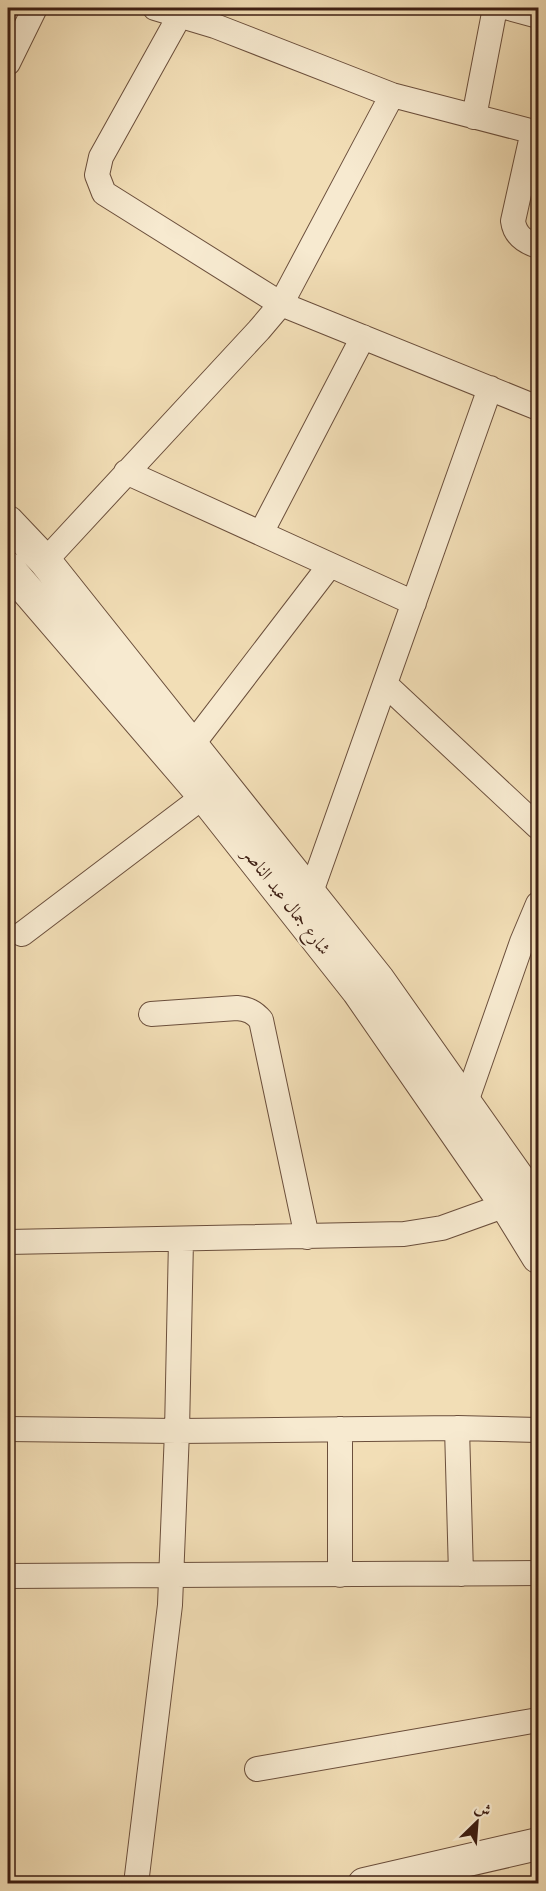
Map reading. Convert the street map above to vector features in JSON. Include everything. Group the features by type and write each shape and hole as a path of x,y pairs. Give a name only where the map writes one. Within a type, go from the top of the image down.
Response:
{"street":[{"path":"8,63 35,8"},
{"path":"155,8 180,15 217,17 392,95 536,132 513,221 517,235 538,246"},
{"path":"474,117 495,8"},
{"path":"509,8 538,16"},
{"path":"180,15 102,157 97,175 104,194 281,304 538,407"},
{"path":"45,561 260,330 281,304 392,95"},
{"path":"261,533 363,337"},
{"path":"310,892 490,388"},
{"path":"126,472 414,603"},
{"name":"شارع جمال عبد الناصر","path":"8,522 45,561 378,979 538,1206"},
{"path":"192,745 330,565"},
{"name":"شارع جمال عبد الناصر","path":"8,568 204,796 358,991 506,1205 538,1257"},
{"path":"385,684 538,827"},
{"path":"22,934 204,796"},
{"path":"466,1102 506,986 538,904"},
{"path":"151,1014 237,1008 247,1009 261,1020 307,1237"},
{"path":"8,1242 404,1234 442,1227 506,1205"},
{"path":"136,1884 164,1659 171,1576 181,1240"},
{"path":"8,1429 177,1431 457,1428 538,1430"},
{"path":"457,1428 461,1574"},
{"path":"340,1429 340,1575"},
{"path":"8,1576 538,1573"},
{"path":"257,1769 538,1720"},
{"path":"364,1884 538,1844"}]}
